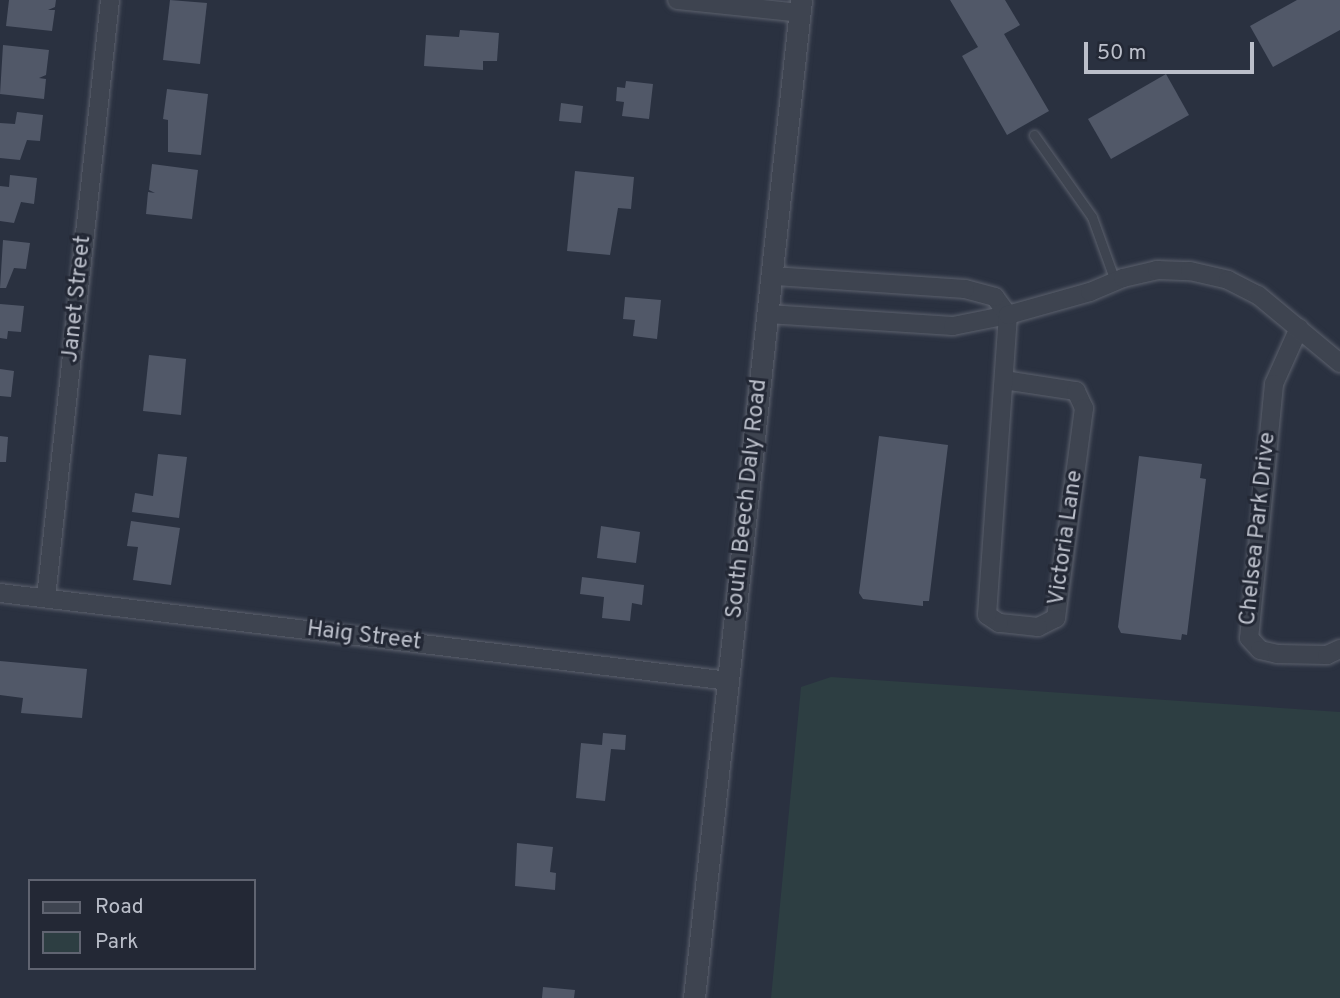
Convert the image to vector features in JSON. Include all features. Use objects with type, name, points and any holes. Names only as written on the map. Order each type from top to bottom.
[{"type":"street","name":"Janet Street","points":[[46,598],[110,0]]},
{"type":"street","points":[[677,0],[801,7]]},
{"type":"street","name":"South Beech Daly Road","points":[[694,998],[801,7]]},
{"type":"street","points":[[768,314],[953,326],[1008,314],[1157,270],[1209,274],[1258,295],[1340,363]]},
{"type":"street","points":[[772,276],[965,289],[995,297],[1008,314]]},
{"type":"street","name":"Victoria Lane","points":[[1004,380],[1076,391],[1084,408],[1056,618],[1046,626],[999,623],[987,615],[1008,314]]},
{"type":"street","name":"Chelsea Park Drive","points":[[1299,328],[1274,384],[1249,638],[1260,650],[1277,654],[1327,655],[1340,649]]},
{"type":"street","name":"Haig Street","points":[[0,593],[729,681]]},
{"type":"lane","points":[[1034,135],[1093,217],[1115,281]]},
{"type":"green space","points":[[831,677],[1340,712],[1340,998],[771,998],[801,687]]},
{"type":"building","points":[[9,0],[56,0],[55,7],[48,10],[55,10],[52,31],[6,26]]},
{"type":"building","points":[[170,0],[207,3],[200,64],[163,60]]},
{"type":"building","points":[[950,0],[1005,0],[1020,25],[1004,34],[1049,111],[1007,135],[962,56],[978,47]]},
{"type":"building","points":[[1297,0],[1340,0],[1340,30],[1273,67],[1250,26]]},
{"type":"building","points":[[460,30],[499,33],[497,61],[483,61],[483,70],[424,66],[426,35],[459,37]]},
{"type":"building","points":[[3,45],[49,50],[46,75],[39,78],[46,79],[44,99],[0,94]]},
{"type":"building","points":[[1166,74],[1189,115],[1111,159],[1088,119]]},
{"type":"building","points":[[626,81],[653,84],[649,119],[622,116],[624,102],[616,101],[617,87],[625,88]]},
{"type":"building","points":[[167,89],[208,94],[201,155],[168,152],[168,120],[163,119]]},
{"type":"building","points":[[561,103],[583,106],[581,123],[559,121]]},
{"type":"building","points":[[17,112],[43,115],[40,141],[27,140],[20,160],[0,158],[0,123],[15,124]]},
{"type":"building","points":[[152,164],[198,170],[192,219],[146,214],[148,192],[155,193],[149,190]]},
{"type":"building","points":[[575,171],[634,177],[631,209],[618,208],[610,255],[567,251]]},
{"type":"building","points":[[10,175],[37,178],[34,204],[21,202],[14,223],[0,221],[0,186],[9,187]]},
{"type":"building","points":[[3,240],[30,243],[26,269],[14,268],[6,288],[0,288]]},
{"type":"building","points":[[625,297],[661,300],[657,339],[633,336],[635,320],[623,319]]},
{"type":"building","points":[[0,304],[24,306],[21,332],[8,331],[7,339],[0,338]]},
{"type":"building","points":[[149,355],[186,359],[181,415],[143,411]]},
{"type":"building","points":[[0,369],[14,371],[11,397],[0,396]]},
{"type":"building","points":[[0,436],[8,437],[6,462],[0,462]]},
{"type":"building","points":[[879,436],[948,445],[929,601],[923,601],[923,606],[863,599],[859,593]]},
{"type":"building","points":[[158,454],[187,457],[179,518],[132,512],[135,493],[153,496]]},
{"type":"building","points":[[1139,456],[1202,464],[1200,478],[1206,479],[1187,635],[1182,634],[1181,640],[1121,633],[1118,627]]},
{"type":"building","points":[[131,521],[180,528],[171,585],[133,580],[138,547],[127,546]]},
{"type":"building","points":[[601,526],[640,532],[636,563],[597,558]]},
{"type":"building","points":[[582,577],[644,585],[642,605],[632,603],[630,621],[602,618],[604,597],[580,594]]},
{"type":"building","points":[[0,661],[87,669],[82,718],[21,713],[23,698],[0,695]]},
{"type":"building","points":[[603,733],[626,735],[625,750],[611,749],[605,801],[576,798],[581,743],[602,745]]},
{"type":"building","points":[[517,843],[553,847],[550,872],[556,873],[555,890],[515,886]]},
{"type":"building","points":[[543,987],[575,990],[574,998],[542,998]]}]
